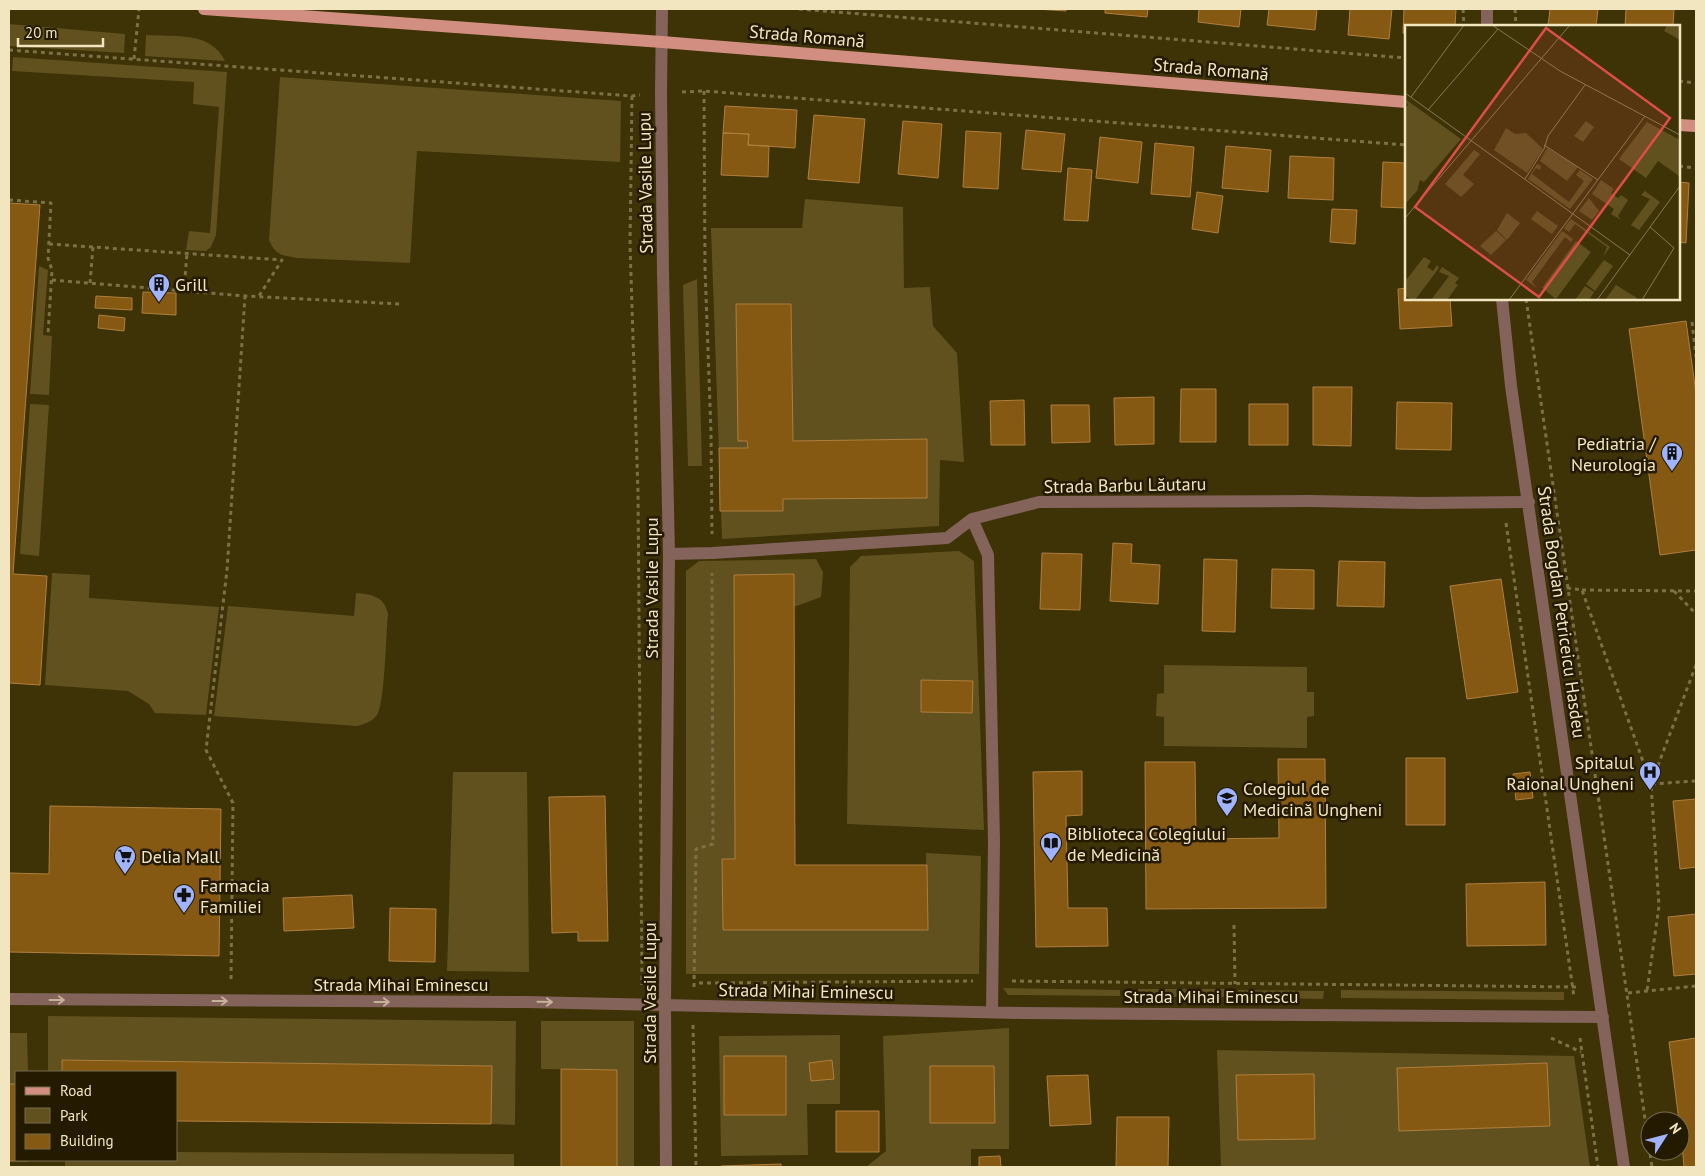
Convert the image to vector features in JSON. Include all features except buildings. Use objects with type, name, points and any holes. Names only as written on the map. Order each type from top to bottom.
[{"type":"main road","name":"Strada Romană","points":[[204,9],[662,42],[1405,102]]},
{"type":"main road","points":[[1680,125],[1696,126]]},
{"type":"street","name":"Strada Vasile Lupu","points":[[662,9],[663,273],[669,554],[665,1005],[666,1167]]},
{"type":"street","points":[[1486,9],[1487,25]]},
{"type":"street","name":"Strada Bogdan Petriceicu Hasdeu","points":[[1502,300],[1512,386],[1624,1167]]},
{"type":"street","name":"Strada Barbu Lăutaru","points":[[669,554],[947,538],[972,519],[1039,502],[1529,502]]},
{"type":"street","points":[[972,519],[988,555],[994,841],[992,1012]]},
{"type":"street","name":"Strada Mihai Eminescu","points":[[9,999],[526,1002],[992,1012],[1603,1016]]},
{"type":"path","points":[[134,59],[139,9]]},
{"type":"path","points":[[800,9],[1405,58]]},
{"type":"path","points":[[1463,9],[1464,25]]},
{"type":"path","points":[[1515,9],[1516,25]]},
{"type":"path","points":[[9,50],[632,96],[704,91],[1405,145]]},
{"type":"path","points":[[1680,81],[1696,82]]},
{"type":"path","points":[[696,1167],[694,983],[696,848],[713,844],[711,432],[705,268],[704,91]]},
{"type":"path","points":[[632,96],[630,244],[638,492],[642,1004]]},
{"type":"path","points":[[1680,166],[1696,168]]},
{"type":"path","points":[[9,200],[51,203],[48,258],[52,270],[52,280],[48,334]]},
{"type":"path","points":[[49,244],[282,260],[258,296]]},
{"type":"path","points":[[90,283],[93,247]]},
{"type":"path","points":[[184,290],[187,253]]},
{"type":"path","points":[[52,280],[246,296],[400,304]]},
{"type":"path","points":[[231,978],[233,804],[206,750],[227,570],[246,296]]},
{"type":"path","points":[[1526,300],[1652,1167]]},
{"type":"path","points":[[1692,322],[1696,357]]},
{"type":"path","points":[[1503,502],[1598,1167]]},
{"type":"path","points":[[1567,588],[1582,590],[1696,591]]},
{"type":"path","points":[[1582,590],[1651,784],[1659,906],[1647,991]]},
{"type":"path","points":[[1674,591],[1696,614]]},
{"type":"path","points":[[1651,784],[1696,666]]},
{"type":"path","points":[[1651,784],[1696,782]]},
{"type":"path","points":[[1234,926],[1235,984]]},
{"type":"path","points":[[694,983],[992,981],[1572,988],[1626,986]]},
{"type":"path","points":[[1628,993],[1696,986]]},
{"type":"green space","points":[[9,24],[125,34],[124,53],[9,46]]},
{"type":"green space","points":[[146,35],[180,36],[201,40],[219,51],[225,61],[145,56]]},
{"type":"green space","points":[[13,57],[227,72],[216,235],[211,247],[206,251],[186,250],[189,231],[210,233],[219,107],[193,104],[194,82],[12,71]]},
{"type":"green space","points":[[280,77],[621,101],[620,162],[417,151],[410,263],[297,258],[283,255],[274,249],[269,240]]},
{"type":"green space","points":[[805,199],[903,207],[904,288],[930,287],[933,326],[957,353],[964,462],[940,460],[939,526],[722,539],[711,228],[802,228]]},
{"type":"green space","points":[[39,266],[48,270],[43,335],[52,336],[49,395],[30,394]]},
{"type":"green space","points":[[697,279],[702,466],[688,466],[683,285]]},
{"type":"green space","points":[[30,404],[49,405],[39,556],[20,554]]},
{"type":"green space","points":[[959,551],[974,561],[984,830],[847,824],[850,567],[861,556]]},
{"type":"green space","points":[[816,559],[823,572],[821,597],[794,607],[794,574],[734,575],[735,859],[722,860],[723,930],[927,930],[926,853],[981,856],[979,974],[686,974],[686,571],[699,561]]},
{"type":"green space","points":[[52,573],[90,575],[89,598],[219,607],[206,715],[155,713],[149,704],[128,691],[45,685]]},
{"type":"green space","points":[[356,593],[376,597],[384,603],[388,614],[382,697],[380,708],[373,719],[357,726],[214,716],[228,606],[354,616]]},
{"type":"green space","points":[[1164,665],[1307,667],[1307,692],[1314,692],[1314,716],[1307,717],[1307,748],[1164,746],[1164,717],[1156,716],[1157,694],[1164,693]]},
{"type":"green space","points":[[453,772],[527,772],[529,972],[447,971]]},
{"type":"green space","points":[[1003,988],[1120,990],[1120,996],[1008,995]]},
{"type":"green space","points":[[1138,989],[1228,989],[1228,997],[1138,997]]},
{"type":"green space","points":[[1238,990],[1324,991],[1323,999],[1238,997]]},
{"type":"green space","points":[[1341,990],[1564,992],[1564,1000],[1341,998]]},
{"type":"green space","points":[[48,1016],[516,1021],[515,1125],[491,1124],[492,1066],[62,1060],[62,1071],[48,1071]]},
{"type":"green space","points":[[541,1021],[634,1021],[634,1167],[617,1167],[617,1070],[541,1069]]},
{"type":"green space","points":[[1009,1028],[1009,1149],[971,1149],[971,1167],[866,1167],[886,1151],[883,1036]]},
{"type":"green space","points":[[9,1033],[27,1033],[28,1071],[15,1071],[15,1084],[9,1084]]},
{"type":"green space","points":[[840,1035],[840,1104],[807,1104],[808,1155],[721,1156],[719,1036]]},
{"type":"green space","points":[[1217,1050],[1574,1056],[1590,1167],[1221,1167]]},
{"type":"green space","points":[[178,1152],[514,1154],[514,1167],[65,1167],[65,1161],[178,1161]]},
{"type":"place","name":"Grill","points":[[159,303]]},
{"type":"place","name":"Pediatria / Neurologia","points":[[1672,472]]},
{"type":"place","name":"Spitalul Raional Ungheni","points":[[1650,791]]},
{"type":"place","name":"Colegiul de Medicină Ungheni","points":[[1227,817]]},
{"type":"place","name":"Biblioteca Colegiului de Medicină","points":[[1051,862]]},
{"type":"place","name":"Delia Mall","points":[[125,875]]},
{"type":"place","name":"Farmacia Familiei","points":[[184,914]]}]
